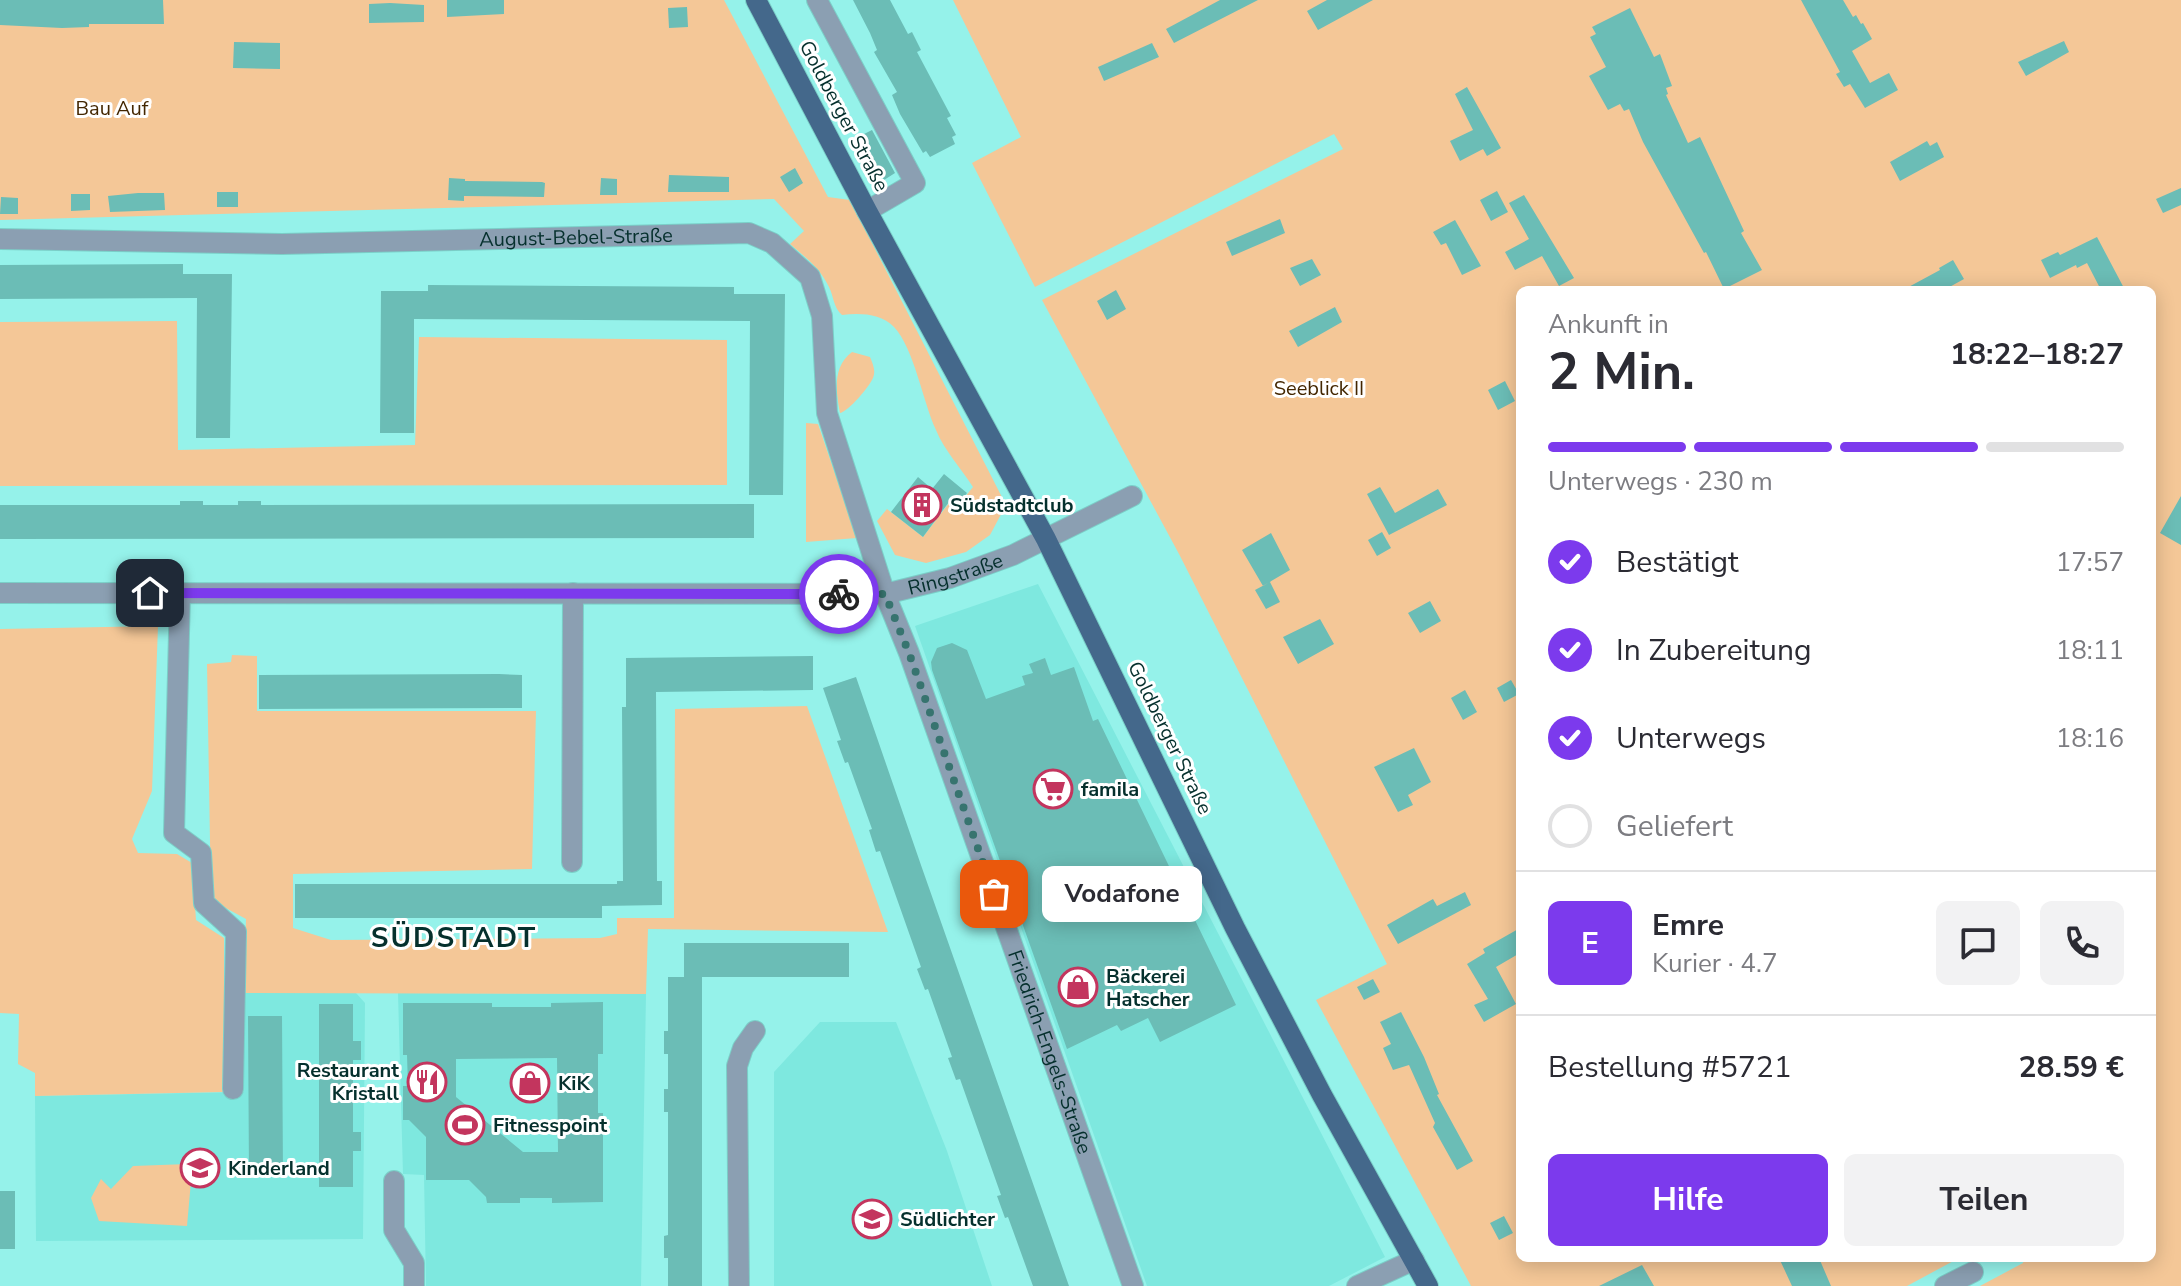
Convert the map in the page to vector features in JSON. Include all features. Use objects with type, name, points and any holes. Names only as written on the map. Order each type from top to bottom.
[{"type":"main road","name":"Goldberger Straße","points":[[756,0],[1046,539],[1235,928],[1322,1095],[1428,1286]]},
{"type":"street","name":"Goldberger Straße","points":[[817,0],[915,183],[867,211]]},
{"type":"street","name":"August-Bebel-Straße","points":[[0,239],[282,244],[749,233],[772,243],[810,277],[822,316],[827,413],[885,594]]},
{"type":"street","name":"Ringstraße","points":[[0,593],[885,594],[950,578],[1013,555],[1132,496]]},
{"type":"street","points":[[180,593],[174,833],[201,853],[204,903],[236,932],[233,1089]]},
{"type":"street","points":[[572,862],[573,593]]},
{"type":"street","name":"Friedrich-Engels-Straße","points":[[885,594],[909,653],[1133,1286]]},
{"type":"street","points":[[739,1286],[737,1066],[743,1048],[755,1031]]},
{"type":"street","points":[[394,1181],[394,1230],[414,1263],[414,1286]]},
{"type":"street","points":[[1363,1285],[1414,1260]]},
{"type":"street","points":[[1945,1286],[1973,1272]]},
{"type":"shaded area","points":[[1038,584],[1385,1257],[1329,1286],[1147,1286],[915,626]]},
{"type":"shaded area","name":"Kinderland","points":[[244,993],[356,993],[365,1003],[363,1239],[36,1241],[35,1096],[244,1092]]},
{"type":"shaded area","points":[[398,993],[646,994],[641,1286],[426,1286],[424,1175],[403,1174]]},
{"type":"shaded area","name":"Südlichter","points":[[820,1022],[896,1022],[947,1151],[992,1286],[774,1286],[774,1072]]},
{"type":"green space","name":"Bau Auf","points":[[0,0],[724,0],[828,197],[850,200],[1006,505],[990,535],[966,552],[926,563],[895,555],[877,521],[887,509],[923,537],[949,503],[956,508],[973,487],[939,437],[913,361],[901,336],[883,319],[862,314],[842,315],[839,312],[821,274],[790,244],[804,231],[774,199],[0,220]]},
{"type":"green space","name":"Seeblick II","points":[[953,0],[2181,0],[2181,1286],[1980,1286],[2023,1262],[2156,1262],[2156,286],[1516,286],[1516,1262],[1952,1262],[1907,1286],[1471,1286],[1316,1000],[1387,964],[1179,554],[1042,300],[1343,149],[1334,134],[1035,287],[972,163],[1021,137]]},
{"type":"green space","points":[[177,321],[178,450],[415,445],[419,337],[727,340],[727,485],[0,486],[0,322]]},
{"type":"green space","points":[[852,352],[870,357],[874,375],[858,398],[840,413],[838,372]]},
{"type":"green space","points":[[806,423],[818,424],[857,538],[806,542]]},
{"type":"green space","points":[[158,626],[152,791],[132,839],[138,853],[177,854],[192,863],[196,920],[224,938],[224,1092],[35,1096],[35,1073],[18,1064],[19,1014],[0,1013],[0,629]]},
{"type":"green space","points":[[232,655],[257,656],[257,711],[536,711],[532,869],[293,874],[293,928],[331,940],[600,938],[617,934],[617,918],[674,918],[675,709],[807,706],[888,932],[648,929],[646,994],[244,993],[246,919],[211,900],[207,664],[231,662]]},
{"type":"green space","points":[[188,1164],[192,1170],[187,1226],[99,1221],[91,1198],[101,1179],[111,1189],[133,1166]]},
{"type":"building","points":[[0,0],[163,0],[164,24],[89,24],[89,27],[62,28],[0,25]]},
{"type":"building","points":[[447,0],[504,0],[504,14],[447,17]]},
{"type":"building","points":[[853,0],[890,0],[908,34],[912,32],[921,50],[917,52],[951,116],[947,118],[956,135],[952,137],[955,144],[930,157],[926,151],[923,153],[900,114],[892,95],[897,92],[874,52],[877,50]]},
{"type":"building","points":[[1220,0],[1258,0],[1174,43],[1166,29]]},
{"type":"building","points":[[1327,0],[1373,0],[1318,30],[1307,11]]},
{"type":"building","points":[[1801,0],[1843,0],[1872,39],[1852,51],[1870,83],[1889,73],[1898,90],[1865,108],[1850,84],[1844,87],[1836,74],[1840,72]]},
{"type":"building","points":[[369,4],[424,5],[424,22],[369,23]]},
{"type":"building","points":[[687,7],[688,27],[669,28],[668,8]]},
{"type":"building","points":[[1630,8],[1654,57],[1660,54],[1672,86],[1666,88],[1666,95],[1688,143],[1700,137],[1744,231],[1741,233],[1762,270],[1730,286],[1723,286],[1643,142],[1629,109],[1624,111],[1620,104],[1608,110],[1589,76],[1606,67],[1590,37],[1596,34],[1592,27]]},
{"type":"building","points":[[2064,41],[2069,52],[2026,76],[2018,62]]},
{"type":"building","points":[[234,42],[280,43],[280,69],[233,68]]},
{"type":"building","points":[[1152,43],[1159,57],[1104,81],[1098,67]]},
{"type":"building","points":[[1467,87],[1501,148],[1487,156],[1483,149],[1460,161],[1450,141],[1473,130],[1455,94]]},
{"type":"building","points":[[872,130],[895,173],[884,180],[860,136]]},
{"type":"building","points":[[1927,141],[1930,146],[1937,142],[1944,157],[1900,181],[1890,162]]},
{"type":"building","points":[[795,168],[803,183],[789,192],[780,177]]},
{"type":"building","points":[[669,175],[729,177],[729,192],[668,192]]},
{"type":"building","points":[[449,178],[542,182],[545,183],[544,197],[464,196],[464,201],[448,200]]},
{"type":"building","points":[[601,178],[617,179],[617,195],[600,195]]},
{"type":"building","points":[[2181,188],[2181,205],[2163,213],[2156,199]]},
{"type":"building","points":[[1497,191],[1508,212],[1491,221],[1480,200]]},
{"type":"building","points":[[217,192],[238,192],[238,207],[217,207]]},
{"type":"building","points":[[164,193],[165,210],[110,212],[108,196]]},
{"type":"building","points":[[71,194],[90,194],[90,210],[71,211]]},
{"type":"building","points":[[1524,195],[1574,278],[1559,286],[1542,256],[1515,270],[1505,252],[1529,239],[1509,203]]},
{"type":"building","points":[[1,197],[18,198],[18,214],[0,214]]},
{"type":"building","points":[[1280,219],[1285,233],[1232,256],[1226,242]]},
{"type":"building","points":[[1455,220],[1481,266],[1462,275],[1446,243],[1441,245],[1433,232]]},
{"type":"building","points":[[2097,237],[2123,286],[2099,286],[2087,263],[2050,278],[2041,260],[2058,252],[2060,255]]},
{"type":"building","points":[[1312,259],[1321,275],[1300,286],[1290,268]]},
{"type":"building","points":[[1953,260],[1964,279],[1951,286],[1910,286],[1940,270]]},
{"type":"building","points":[[183,264],[183,274],[232,274],[230,438],[196,438],[197,298],[0,299],[0,265]]},
{"type":"building","points":[[428,285],[734,287],[734,294],[785,294],[783,495],[749,495],[750,321],[414,319],[414,433],[380,433],[381,291],[428,291]]},
{"type":"building","points":[[1116,290],[1126,309],[1107,320],[1097,301]]},
{"type":"building","points":[[1335,307],[1342,322],[1298,347],[1289,331]]},
{"type":"building","points":[[1505,381],[1515,401],[1498,410],[1488,390]]},
{"type":"building","name":"Südstadtclub","points":[[944,474],[967,493],[956,507],[949,502],[923,537],[891,512],[918,477],[932,489]]},
{"type":"building","points":[[1380,487],[1395,513],[1438,489],[1447,505],[1389,535],[1367,494]]},
{"type":"building","points":[[2181,496],[2181,545],[2160,533]]},
{"type":"building","points":[[180,501],[203,501],[203,505],[238,505],[238,501],[261,501],[261,505],[754,504],[754,538],[0,539],[0,505],[180,505]]},
{"type":"building","points":[[1382,532],[1391,548],[1377,556],[1368,540]]},
{"type":"building","points":[[1271,533],[1290,570],[1263,586],[1242,550]]},
{"type":"building","points":[[1270,582],[1280,602],[1266,609],[1255,590]]},
{"type":"building","points":[[1430,601],[1441,621],[1420,633],[1408,613]]},
{"type":"building","points":[[1320,619],[1334,644],[1298,664],[1283,637]]},
{"type":"building","name":"famila","points":[[952,643],[967,650],[986,699],[1025,685],[1022,676],[1033,673],[1029,664],[1045,658],[1051,675],[1074,667],[1093,721],[1098,719],[1236,1005],[1160,1042],[1148,1018],[1121,1031],[1117,1025],[1067,1049],[932,670],[931,662],[937,648]]},
{"type":"building","points":[[813,656],[813,690],[656,692],[657,881],[662,881],[662,905],[602,906],[602,918],[295,918],[295,884],[617,884],[617,881],[623,881],[622,707],[626,707],[626,658]]},
{"type":"building","points":[[259,675],[522,675],[522,708],[259,709]]},
{"type":"building","points":[[856,677],[1069,1286],[1033,1286],[1008,1217],[1005,1218],[997,1196],[1001,1195],[960,1079],[956,1080],[948,1058],[952,1057],[928,989],[925,990],[917,969],[921,967],[880,851],[876,852],[869,830],[872,829],[848,762],[845,763],[837,741],[841,740],[823,688]]},
{"type":"building","points":[[1511,680],[1516,696],[1504,702],[1497,688]]},
{"type":"building","points":[[1465,690],[1477,712],[1463,720],[1451,698]]},
{"type":"building","points":[[1414,748],[1431,782],[1408,795],[1413,805],[1398,812],[1374,767]]},
{"type":"building","points":[[1465,892],[1471,905],[1398,944],[1387,925],[1433,899],[1437,906]]},
{"type":"building","points":[[1516,930],[1516,955],[1496,967],[1516,1004],[1484,1022],[1474,1005],[1488,999],[1467,964],[1485,953],[1483,949]]},
{"type":"building","points":[[684,943],[849,943],[849,977],[702,977],[702,1286],[668,1286],[668,1258],[664,1258],[664,1236],[668,1235],[668,1112],[664,1112],[664,1089],[668,1089],[668,1054],[664,1054],[664,1031],[668,1031],[668,977],[684,977]]},
{"type":"building","points":[[1373,979],[1380,992],[1364,1000],[1357,987]]},
{"type":"building","points":[[603,1002],[603,1054],[598,1054],[598,1113],[603,1113],[603,1202],[552,1203],[552,1198],[520,1198],[520,1203],[487,1203],[486,1197],[469,1180],[426,1180],[426,1137],[409,1120],[403,1120],[403,1086],[408,1086],[407,1055],[403,1055],[403,1003],[492,1003],[492,1007],[551,1007],[551,1003]],"holes":[[[557,1058],[558,1152],[523,1152],[456,1097],[456,1059]]]},
{"type":"building","points":[[319,1004],[353,1004],[353,1041],[361,1041],[361,1060],[353,1060],[353,1132],[361,1132],[361,1151],[353,1151],[353,1187],[319,1187]]},
{"type":"building","points":[[1401,1012],[1424,1057],[1437,1095],[1473,1161],[1457,1170],[1433,1127],[1435,1123],[1409,1065],[1393,1070],[1383,1048],[1391,1044],[1380,1022]]},
{"type":"building","points":[[248,1016],[282,1016],[283,1177],[249,1177]]},
{"type":"building","points":[[0,1191],[15,1191],[15,1249],[0,1249]]},
{"type":"building","points":[[1504,1216],[1513,1233],[1499,1240],[1490,1223]]},
{"type":"building","points":[[1781,1262],[1821,1262],[1831,1286],[1792,1286]]},
{"type":"building","points":[[1642,1265],[1654,1286],[1599,1286]]},
{"type":"way so far","points":[[839,594],[885,594],[909,653],[994,894]]},
{"type":"place","name":"Südstadtclub","points":[[922,505]]},
{"type":"place","name":"famila","points":[[1053,789]]},
{"type":"place","name":"Vodafone","points":[[994,894]]},
{"type":"place","name":"Bäckerei Hatscher","points":[[1078,987]]},
{"type":"place","name":"Restaurant Kristall","points":[[427,1082]]},
{"type":"place","name":"KiK","points":[[530,1083]]},
{"type":"place","name":"Fitnesspoint","points":[[465,1125]]},
{"type":"place","name":"Kinderland","points":[[200,1168]]},
{"type":"place","name":"Südlichter","points":[[872,1219]]},
{"type":"district","name":"SÜDSTADT","points":[[454,938]]},
{"type":"route","points":[[150,593],[839,594]]}]
